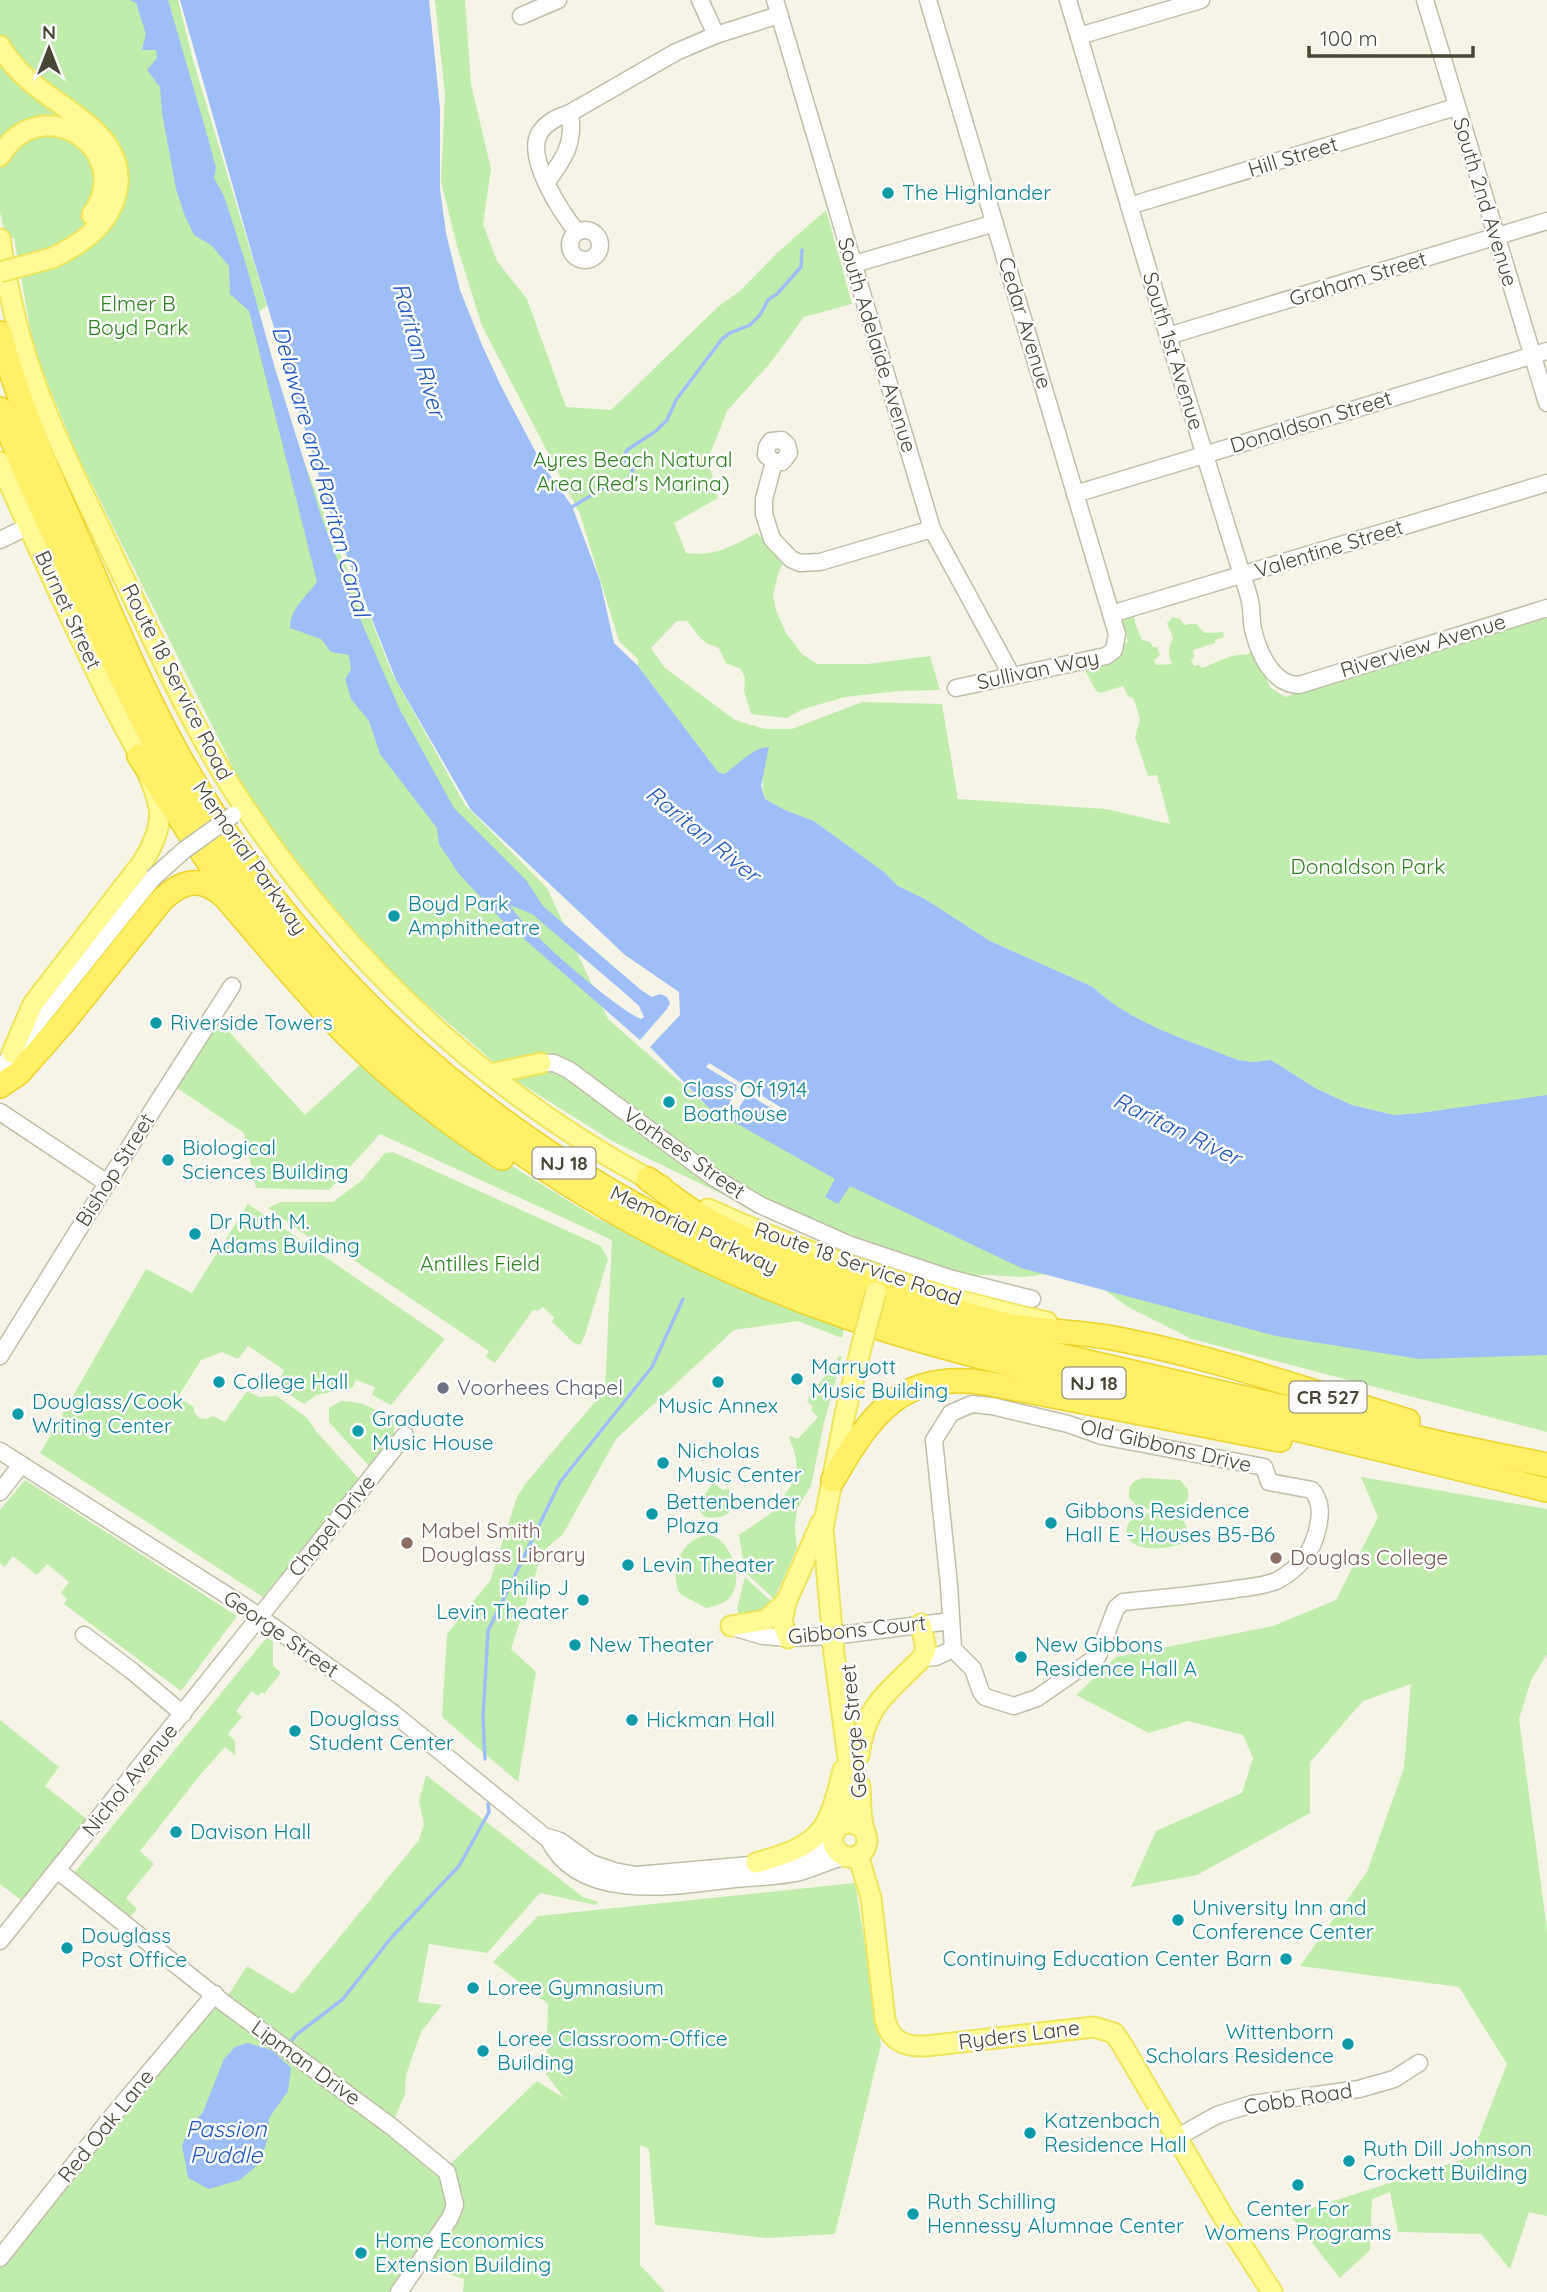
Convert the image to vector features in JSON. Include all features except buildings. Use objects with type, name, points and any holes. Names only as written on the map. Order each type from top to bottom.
[{"type":"highway","name":"Memorial Parkway","points":[[0,333],[35,438],[119,633],[157,714],[211,808],[264,886],[332,968],[404,1040],[486,1108],[571,1168],[628,1201],[743,1256],[856,1300],[1010,1344],[1228,1392],[1444,1444],[1543,1464]]},
{"type":"highway","name":"Memorial Parkway","points":[[0,409],[39,502],[155,744],[215,845],[284,937],[365,1024],[432,1086],[472,1118],[597,1202],[736,1274],[855,1320],[949,1349],[1460,1469]]},
{"type":"highway","points":[[139,757],[248,924]]},
{"type":"highway","points":[[0,1086],[19,1073],[77,1006],[154,908],[173,889],[193,883],[212,887],[225,897],[290,975],[346,1034],[447,1121],[514,1166],[603,1216],[675,1253],[736,1274]]},
{"type":"highway","points":[[648,1179],[701,1217],[781,1253],[877,1290]]},
{"type":"highway","name":"CR 527","points":[[877,1290],[1005,1324],[1058,1333],[1116,1338],[1301,1388],[1543,1464]]},
{"type":"highway","name":"CR 527","points":[[833,1480],[863,1430],[890,1403],[919,1387],[959,1381],[1010,1388],[1381,1462],[1460,1469]]},
{"type":"highway","name":"NJ 18","points":[[1460,1469],[1547,1490]]},
{"type":"main road","points":[[0,46],[32,82],[100,135],[116,163],[117,187],[105,219],[89,236],[0,272]]},
{"type":"main road","points":[[0,156],[12,140],[23,132],[50,125],[64,128],[78,133],[89,142],[100,158],[104,181],[97,208],[51,252],[0,259]]},
{"type":"main road","name":"Route 18 Service Road","points":[[0,239],[26,356],[55,432],[178,692],[238,811],[354,949],[420,1016],[489,1074],[575,1135],[648,1179],[732,1220],[846,1264],[950,1297],[1116,1338]]},
{"type":"main road","name":"Burnet Street","points":[[0,462],[139,757],[159,807],[159,823],[153,842],[138,871],[33,1004],[6,1061]]},
{"type":"main road","points":[[489,1074],[541,1063]]},
{"type":"main road","points":[[531,1106],[527,1079],[541,1063]]},
{"type":"main road","points":[[788,1638],[782,1622],[786,1602],[827,1513],[845,1414],[877,1290]]},
{"type":"main road","name":"George Street","points":[[827,1513],[823,1528],[863,1828]]},
{"type":"main road","points":[[727,1625],[766,1620],[786,1602]]},
{"type":"main road","points":[[756,1863],[794,1851],[820,1833],[834,1810],[866,1723],[876,1704],[922,1658],[926,1650],[921,1624]]},
{"type":"main road","name":"George Street","points":[[835,1832],[847,1811],[851,1797],[853,1757]]},
{"type":"main road","points":[[851,1822],[863,1828],[867,1842],[851,1856],[834,1848],[835,1832],[851,1822]]},
{"type":"main road","name":"Ryders Lane","points":[[851,1856],[872,1898],[885,2019],[895,2040],[915,2047],[1081,2027],[1104,2028],[1114,2033],[1223,2216],[1272,2292]]},
{"type":"street","points":[[521,16],[558,0]]},
{"type":"street","points":[[701,0],[716,35]]},
{"type":"street","name":"Cedar Avenue","points":[[928,0],[1117,634],[1115,646]]},
{"type":"street","name":"South 1st Avenue","points":[[1068,0],[1251,604],[1252,626],[1262,656],[1275,674],[1292,685],[1298,685]]},
{"type":"street","points":[[1079,36],[1201,0]]},
{"type":"street","name":"South 2nd Avenue","points":[[1425,0],[1496,237],[1540,353],[1547,403]]},
{"type":"street","points":[[577,232],[563,214],[536,157],[538,135],[553,118],[570,113],[676,52],[777,8]]},
{"type":"street","name":"South Adelaide Avenue","points":[[777,8],[932,529],[1012,676]]},
{"type":"street","name":"Hill Street","points":[[1129,206],[1456,107]]},
{"type":"street","points":[[547,182],[567,153],[573,129],[570,113]]},
{"type":"street","points":[[537,152],[562,159]]},
{"type":"street","name":"Graham Street","points":[[1168,335],[1547,221]]},
{"type":"street","points":[[854,264],[995,223]]},
{"type":"street","name":"Donaldson Street","points":[[1075,494],[1540,353]]},
{"type":"street","points":[[774,462],[764,499],[764,514],[772,539],[791,559],[810,564],[820,562],[932,529]]},
{"type":"street","name":"Valentine Street","points":[[1111,614],[1547,483]]},
{"type":"street","points":[[0,540],[29,526]]},
{"type":"street","name":"Riverview Avenue","points":[[1298,685],[1547,608]]},
{"type":"street","name":"Sullivan Way","points":[[956,688],[1105,656],[1115,646]]},
{"type":"street","points":[[6,1061],[153,878],[183,851],[238,811]]},
{"type":"street","name":"Bishop Street","points":[[0,1356],[232,986]]},
{"type":"street","name":"Vorhees Street","points":[[541,1063],[554,1063],[569,1070],[713,1177],[760,1205],[848,1244],[949,1278],[1032,1298]]},
{"type":"street","points":[[0,1112],[107,1182]]},
{"type":"street","name":"Old Gibbons Drive","points":[[972,1404],[992,1406],[1068,1424],[1102,1436],[1264,1467],[1269,1482],[1312,1490],[1319,1499],[1320,1518],[1315,1541],[1302,1562],[1277,1581],[1185,1597],[1123,1602],[1116,1608],[1098,1656],[1037,1698],[1014,1706],[985,1697],[978,1687],[973,1669],[953,1649],[951,1621],[934,1440],[951,1413],[972,1404]]},
{"type":"street","name":"Chapel Drive","points":[[260,1618],[405,1435]]},
{"type":"street","name":"George Street","points":[[0,1451],[260,1618],[393,1713],[548,1838],[560,1841],[591,1863],[636,1875],[804,1859],[820,1851],[835,1832]]},
{"type":"street","points":[[0,1492],[21,1465]]},
{"type":"street","name":"Nichol Avenue","points":[[0,1941],[260,1618]]},
{"type":"street","name":"Gibbons Court","points":[[727,1625],[763,1636],[788,1638],[838,1635],[951,1621]]},
{"type":"street","points":[[84,1635],[183,1714]]},
{"type":"street","name":"Gibbons Court","points":[[922,1658],[936,1657],[953,1649]]},
{"type":"street","name":"George Street","points":[[548,1838],[553,1849],[586,1875],[640,1888],[803,1871],[851,1856]]},
{"type":"street","name":"Lipman Drive","points":[[57,1870],[447,2172],[455,2205],[450,2218],[399,2292]]},
{"type":"street","points":[[0,1914],[13,1924]]},
{"type":"street","name":"Red Oak Lane","points":[[0,2258],[109,2120],[215,1994]]},
{"type":"street","name":"Cobb Road","points":[[1178,2137],[1217,2115],[1252,2104],[1359,2090],[1394,2079],[1419,2063]]},
{"type":"green space","name":"Elmer B Boyd Park","points":[[0,0],[178,0],[193,60],[267,306],[250,318],[335,543],[367,609],[391,671],[465,805],[547,888],[608,1019],[711,1109],[1046,1274],[1024,1277],[927,1276],[807,1235],[612,1141],[515,1080],[360,947],[253,808],[76,452],[34,350],[14,238],[6,239],[0,212]]},
{"type":"green space","points":[[435,0],[465,0],[471,84],[491,169],[483,224],[497,261],[527,299],[566,407],[611,410],[719,306],[740,291],[777,253],[826,210],[852,304],[804,317],[771,362],[727,411],[708,459],[718,498],[674,523],[686,553],[715,552],[757,533],[783,563],[773,595],[786,633],[802,654],[817,664],[867,664],[930,656],[940,690],[845,697],[803,709],[787,718],[751,714],[741,669],[726,663],[718,647],[703,641],[687,621],[677,621],[651,648],[664,667],[735,720],[765,729],[792,729],[862,702],[942,704],[958,799],[1106,809],[1170,824],[1157,775],[1148,776],[1135,737],[1140,719],[1134,699],[1128,696],[1123,686],[1101,693],[1096,691],[1086,672],[1088,662],[1113,655],[1128,641],[1121,619],[1134,616],[1142,640],[1157,647],[1160,655],[1154,660],[1156,665],[1172,664],[1169,650],[1173,638],[1167,623],[1173,617],[1180,619],[1184,625],[1196,624],[1206,633],[1223,632],[1224,637],[1215,640],[1215,643],[1193,650],[1194,657],[1191,660],[1194,666],[1199,665],[1202,668],[1229,657],[1246,655],[1254,650],[1270,687],[1285,697],[1547,616],[1547,1096],[1394,1115],[1352,1105],[1317,1089],[1271,1060],[1238,1060],[1180,1038],[1125,1011],[1093,987],[990,941],[925,899],[898,886],[884,872],[814,821],[765,799],[762,780],[764,747],[724,774],[718,772],[638,666],[638,659],[619,641],[580,514],[482,326],[457,246],[441,182],[445,95]]},
{"type":"green space","points":[[214,1015],[305,1115],[364,1061],[423,1111],[596,1218],[844,1328],[842,1338],[798,1321],[734,1330],[616,1439],[563,1534],[543,1551],[511,1649],[536,1672],[518,1782],[442,1717],[447,1634],[490,1581],[517,1497],[526,1483],[605,1390],[612,1240],[380,1134],[329,1190],[256,1188],[244,1133],[171,1084]]},
{"type":"green space","name":"Antilles Field","points":[[393,1152],[601,1246],[608,1259],[580,1345],[574,1343],[552,1322],[554,1317],[543,1307],[538,1311],[533,1310],[495,1363],[486,1357],[489,1351],[318,1236],[314,1241],[268,1208],[281,1202],[333,1202],[361,1181],[385,1153]]},
{"type":"green space","points":[[248,1204],[445,1339],[391,1405],[372,1395],[375,1387],[356,1380],[352,1388],[316,1395],[304,1404],[277,1387],[284,1370],[248,1346],[238,1359],[222,1352],[201,1360],[178,1397],[194,1407],[199,1418],[207,1419],[213,1416],[225,1422],[247,1391],[259,1397],[277,1396],[307,1418],[360,1480],[263,1597],[40,1453],[146,1269],[192,1293]]},
{"type":"green space","points":[[1098,1285],[1547,1328],[1547,1432],[1192,1339],[1128,1307]]},
{"type":"green space","points":[[839,1356],[842,1356],[811,1486],[797,1509],[797,1548],[774,1599],[745,1572],[739,1535],[783,1505],[780,1499],[795,1478],[796,1470],[795,1455],[789,1438],[791,1436],[798,1439],[818,1417],[807,1401]]},
{"type":"green space","points":[[341,1401],[370,1407],[394,1424],[394,1438],[369,1466],[329,1422],[329,1408]]},
{"type":"green space","points":[[1361,1477],[1547,1509],[1547,1654],[1531,1680],[1519,1719],[1547,1930],[1547,2216],[1529,2212],[1510,2269],[1481,2234],[1398,2232],[1390,2192],[1372,2199],[1370,2250],[1340,2278],[1290,2215],[1471,2157],[1507,2064],[1459,1987],[1300,1966],[1367,1872],[1404,1768],[1411,1684],[1363,1701],[1310,1762],[1310,1813],[1197,1875],[1131,1887],[1156,1831],[1242,1793],[1253,1758],[1243,1735],[1188,1721],[1149,1733],[1076,1695],[1116,1657],[1273,1626],[1336,1600],[1378,1517]]},
{"type":"green space","points":[[1143,1478],[1180,1480],[1188,1490],[1188,1499],[1178,1509],[1154,1510],[1138,1507],[1129,1498],[1129,1491],[1133,1482]]},
{"type":"green space","points":[[25,1480],[237,1616],[181,1691],[64,1604],[67,1599],[61,1593],[69,1582],[47,1564],[37,1575],[13,1556],[5,1567],[0,1563],[0,1510]]},
{"type":"green space","points":[[713,1483],[723,1490],[729,1489],[733,1508],[721,1517],[713,1518],[705,1517],[696,1507]]},
{"type":"green space","points":[[1142,1513],[1178,1515],[1187,1528],[1182,1543],[1158,1548],[1133,1543],[1127,1534],[1128,1525]]},
{"type":"green space","points":[[710,1535],[724,1544],[729,1552],[736,1571],[736,1580],[735,1589],[729,1599],[706,1608],[680,1594],[676,1575],[680,1556],[685,1548],[692,1541]]},
{"type":"green space","points":[[745,1577],[775,1605],[767,1612],[739,1616],[737,1609]]},
{"type":"green space","points":[[267,1637],[273,1642],[273,1666],[281,1673],[264,1694],[262,1692],[258,1696],[252,1691],[236,1711],[242,1717],[228,1734],[235,1741],[235,1755],[225,1747],[140,1851],[154,1864],[126,1898],[137,1909],[130,1917],[75,1872]]},
{"type":"green space","points":[[0,1720],[59,1767],[45,1786],[88,1820],[21,1900],[0,1884]]},
{"type":"green space","points":[[426,1775],[583,1897],[598,1902],[596,1905],[540,1893],[487,1953],[429,1944],[418,2002],[442,2005],[421,2032],[406,2075],[405,2094],[393,2122],[444,2170],[537,2081],[564,2098],[546,2074],[548,2004],[493,1962],[538,1916],[855,1883],[881,2045],[835,2234],[767,2238],[655,2225],[649,2149],[640,2145],[640,2265],[665,2292],[463,2292],[464,2279],[422,2266],[403,2292],[0,2292],[0,2260],[218,1995],[229,1994],[247,1966],[293,1994],[419,1840],[424,1824],[419,1801]]},
{"type":"water","points":[[130,0],[168,0],[216,168],[214,178],[224,196],[245,261],[322,519],[357,612],[400,710],[454,808],[526,880],[543,906],[641,990],[652,997],[660,994],[667,997],[670,1003],[667,1009],[640,1040],[513,932],[459,874],[439,844],[437,828],[380,754],[369,721],[351,699],[345,679],[351,670],[349,655],[331,652],[321,639],[290,628],[296,608],[317,582],[249,311],[230,294],[229,266],[211,245],[194,235],[176,189],[160,87],[147,70],[157,58],[156,50],[142,50],[146,34],[136,3]],"holes":[[[510,905],[532,914],[639,1006],[644,1017],[641,1019],[628,1012],[591,984],[550,949]]]},
{"type":"water","points":[[180,0],[429,0],[440,109],[440,189],[446,233],[460,290],[502,388],[542,464],[572,506],[600,581],[614,643],[638,666],[718,772],[724,774],[751,753],[769,747],[761,786],[765,799],[814,821],[884,872],[898,886],[925,899],[990,941],[1093,987],[1125,1011],[1180,1038],[1238,1060],[1271,1060],[1317,1089],[1352,1105],[1394,1115],[1547,1095],[1547,1355],[1419,1359],[1276,1336],[1021,1268],[850,1186],[838,1204],[825,1197],[835,1179],[709,1108],[650,1047],[680,1015],[679,992],[625,955],[471,810],[396,680],[330,513],[254,261]]},
{"type":"water","name":"Passion Puddle","points":[[247,2043],[272,2050],[291,2068],[288,2091],[269,2118],[268,2137],[260,2163],[240,2180],[209,2189],[188,2178],[182,2145],[189,2128],[203,2112],[224,2059],[235,2047]]},
{"type":"pier","points":[[709,1063],[785,1110],[782,1115],[748,1094],[731,1119],[723,1115],[737,1089],[736,1085],[706,1067]]},
{"type":"waterway","points":[[570,508],[609,485],[627,482],[633,471],[622,459],[627,450],[656,431],[667,420],[676,400],[722,339],[750,325],[760,315],[768,300],[777,294],[801,267],[802,250]]},
{"type":"waterway","points":[[485,1759],[483,1718],[488,1631],[560,1482],[652,1367],[683,1299]]},
{"type":"waterway","points":[[290,2043],[296,2035],[343,1999],[391,1938],[459,1866],[489,1812],[488,1804]]},
{"type":"place","name":"The Highlander","points":[[888,193]]},
{"type":"place","name":"Boyd Park Amphitheatre","points":[[394,916]]},
{"type":"place","name":"Riverside Towers","points":[[156,1023]]},
{"type":"place","name":"Class Of 1914 Boathouse","points":[[669,1102]]},
{"type":"place","name":"Biological Sciences Building","points":[[168,1160]]},
{"type":"place","name":"Dr Ruth M. Adams Building","points":[[195,1234]]},
{"type":"place","name":"Marryott Music Building","points":[[797,1379]]},
{"type":"place","name":"College Hall","points":[[219,1382]]},
{"type":"place","name":"Music Annex","points":[[718,1382]]},
{"type":"place","name":"Voorhees Chapel","points":[[443,1388]]},
{"type":"place","name":"Douglass/Cook Writing Center","points":[[18,1414]]},
{"type":"place","name":"Graduate Music House","points":[[358,1431]]},
{"type":"place","name":"Nicholas Music Center","points":[[663,1463]]},
{"type":"place","name":"Bettenbender Plaza","points":[[652,1514]]},
{"type":"place","name":"Gibbons Residence Hall E - Houses B5-B6","points":[[1051,1523]]},
{"type":"place","name":"Mabel Smith Douglass Library","points":[[407,1543]]},
{"type":"place","name":"Douglas College","points":[[1276,1558]]},
{"type":"place","name":"Levin Theater","points":[[628,1565]]},
{"type":"place","name":"Philip J Levin Theater","points":[[583,1600]]},
{"type":"place","name":"New Theater","points":[[575,1645]]},
{"type":"place","name":"New Gibbons Residence Hall A","points":[[1021,1657]]},
{"type":"place","name":"Hickman Hall","points":[[632,1720]]},
{"type":"place","name":"Douglass Student Center","points":[[295,1731]]},
{"type":"place","name":"Davison Hall","points":[[176,1832]]},
{"type":"place","name":"University Inn and Conference Center","points":[[1178,1920]]},
{"type":"place","name":"Douglass Post Office","points":[[67,1948]]},
{"type":"place","name":"Continuing Education Center Barn","points":[[1286,1959]]},
{"type":"place","name":"Loree Gymnasium","points":[[473,1988]]},
{"type":"place","name":"Wittenborn Scholars Residence","points":[[1348,2044]]},
{"type":"place","name":"Loree Classroom-Office Building","points":[[483,2051]]},
{"type":"place","name":"Katzenbach Residence Hall","points":[[1030,2133]]},
{"type":"place","name":"Ruth Dill Johnson Crockett Building","points":[[1349,2161]]},
{"type":"place","name":"Center For Womens Programs","points":[[1298,2185]]},
{"type":"place","name":"Ruth Schilling Hennessy Alumnae Center","points":[[913,2214]]},
{"type":"place","name":"Home Economics Extension Building","points":[[361,2253]]},
{"type":"water label","name":"Raritan River","points":[[419,350]]},
{"type":"water label","name":"Delaware and Raritan Canal","points":[[321,471]]},
{"type":"water label","name":"Raritan River","points":[[703,834]]},
{"type":"water label","name":"Raritan River","points":[[1177,1129]]},
{"type":"park label","name":"Ayres Beach Natural Area (Red's Marina)","points":[[633,472]]},
{"type":"park label","name":"Donaldson Park","points":[[1368,867]]}]
